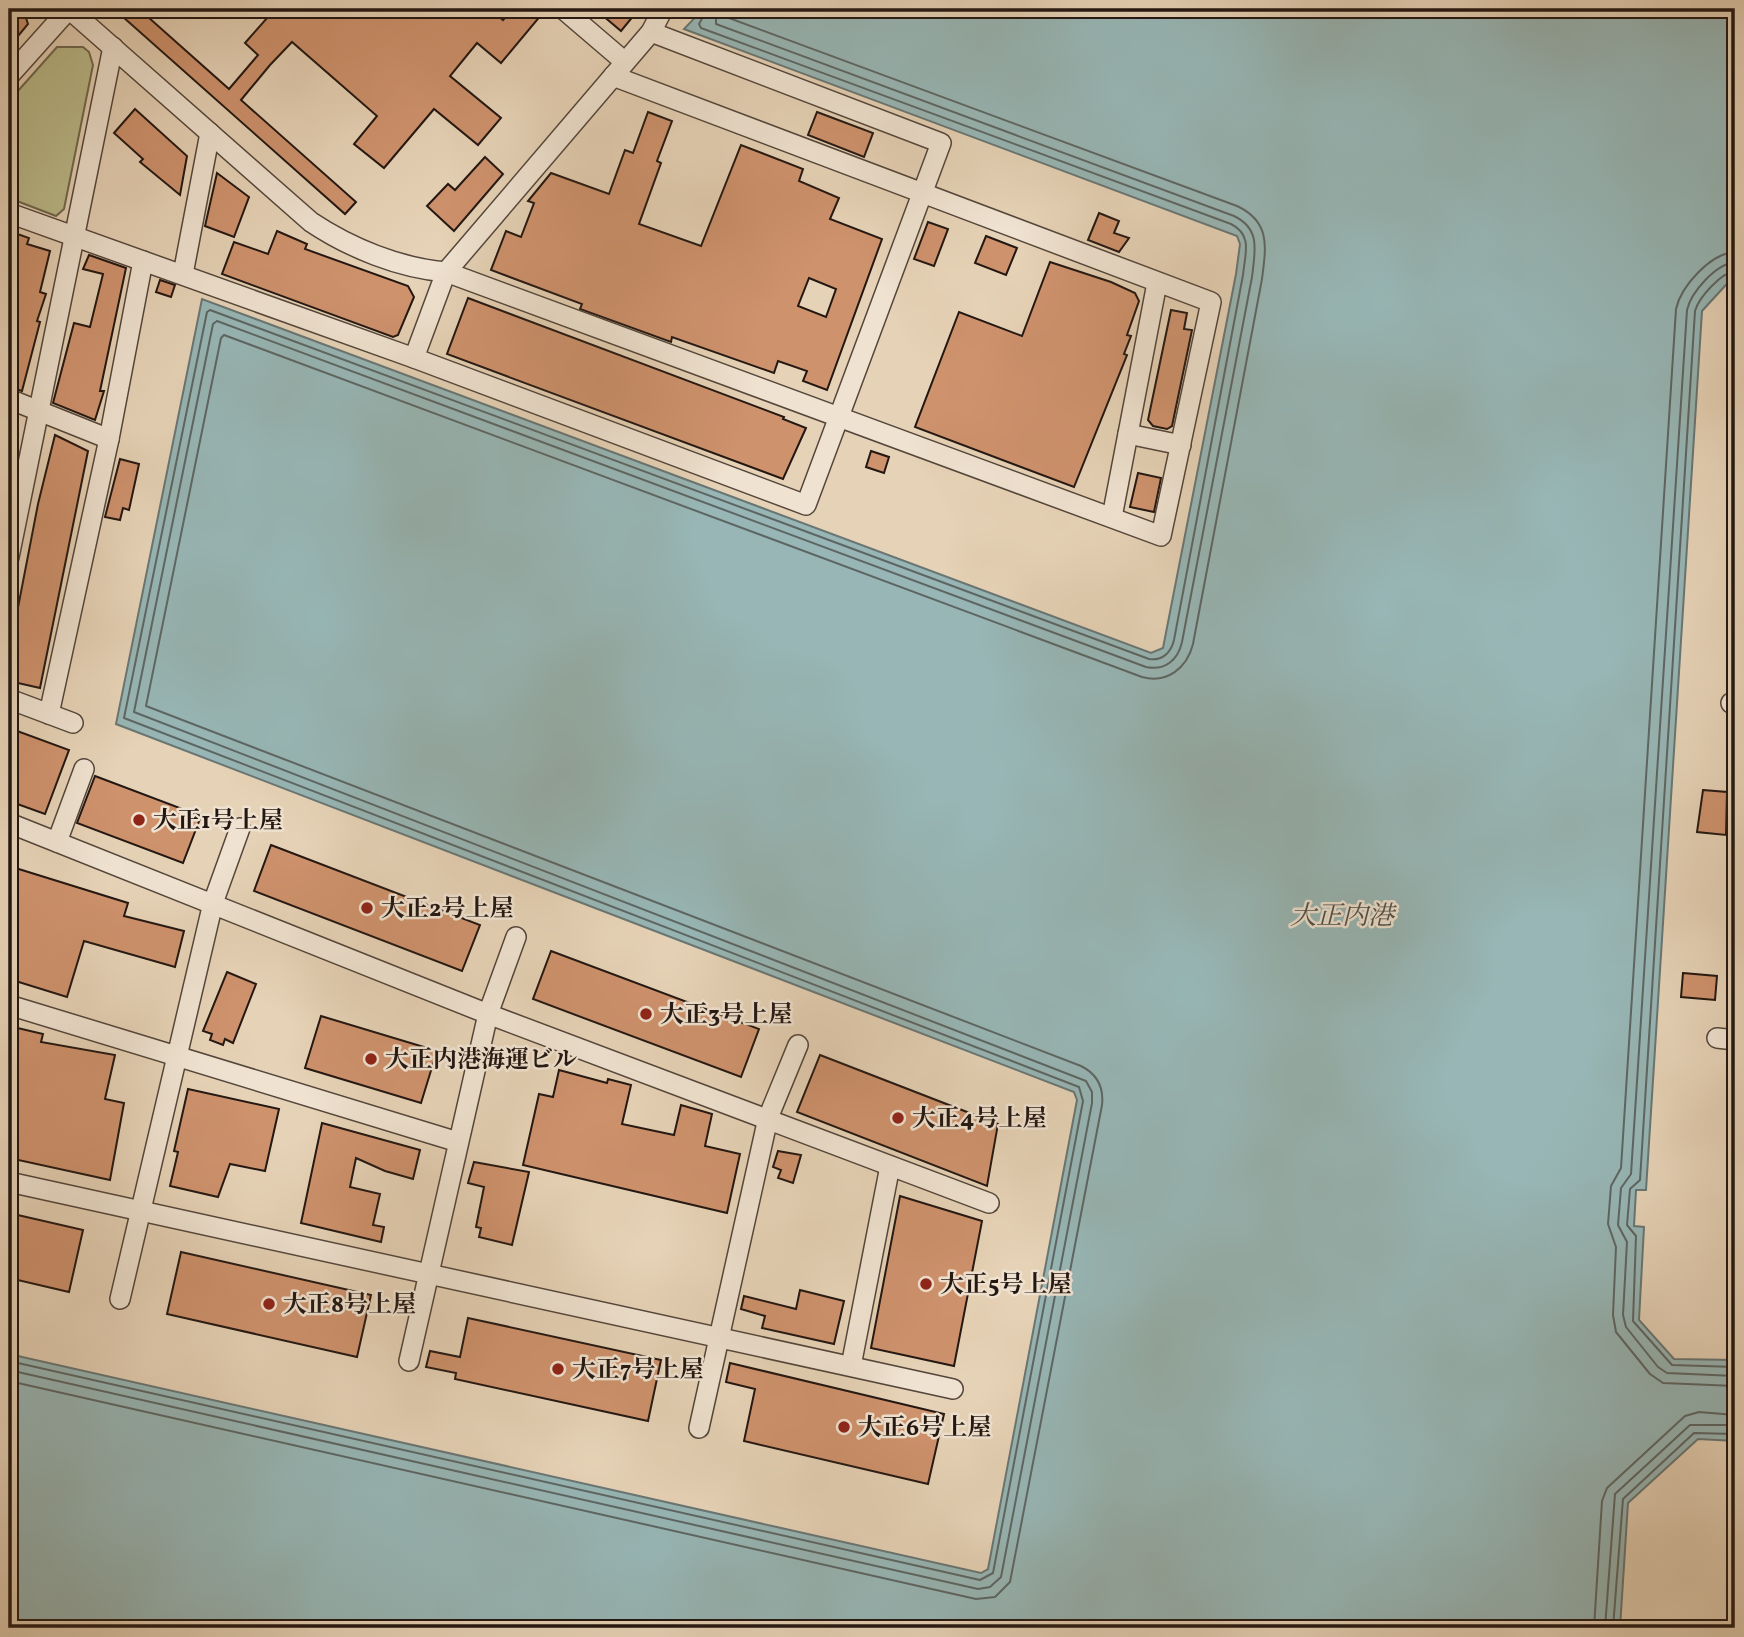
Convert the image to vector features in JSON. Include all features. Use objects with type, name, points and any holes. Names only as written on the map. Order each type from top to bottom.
[{"type":"street","points":[[9,76],[69,9],[311,222],[334,238],[419,270],[446,272],[1161,536],[1211,302],[922,192],[619,69],[563,9]]},
{"type":"street","points":[[415,358],[446,272],[651,32],[663,9]]},
{"type":"street","points":[[9,212],[415,358],[806,505],[941,143],[651,32]]},
{"type":"street","points":[[9,557],[113,47]]},
{"type":"street","points":[[183,274],[210,133]]},
{"type":"street","points":[[49,714],[109,439],[143,261]]},
{"type":"street","points":[[1112,517],[1157,283]]},
{"type":"street","points":[[9,399],[109,439]]},
{"type":"street","points":[[1128,434],[1181,444]]},
{"type":"street","points":[[9,699],[73,723]]},
{"type":"street","points":[[57,842],[84,769]]},
{"type":"street","points":[[9,823],[488,1014],[989,1203]]},
{"type":"street","points":[[120,1299],[213,903],[240,828]]},
{"type":"street","points":[[409,1361],[488,1014],[516,937]]},
{"type":"street","points":[[9,1005],[458,1142]]},
{"type":"street","points":[[699,1428],[768,1118],[798,1045]]},
{"type":"street","points":[[851,1366],[890,1166]]},
{"type":"street","points":[[9,1182],[140,1213],[953,1388]]},
{"type":"shaded area","points":[[57,47],[83,47],[89,52],[93,65],[64,209],[56,216],[9,198],[9,101]]},
{"type":"water","name":"大正内港","points":[[703,9],[1735,9],[1735,275],[1702,311],[1646,1190],[1636,1190],[1634,1226],[1644,1227],[1639,1320],[1674,1359],[1735,1360],[1735,1441],[1698,1439],[1628,1503],[1620,1628],[9,1628],[9,1354],[981,1573],[988,1569],[1077,1100],[1074,1092],[116,724],[202,299],[1151,653],[1163,648],[1236,274],[1240,244],[1237,236],[684,29]]},
{"type":"building","points":[[9,9],[23,9],[28,24],[9,47]]},
{"type":"building","points":[[114,9],[139,9],[229,89],[258,55],[245,43],[275,9],[490,9],[503,20],[513,9],[535,9],[542,14],[501,63],[477,43],[450,76],[501,118],[478,145],[434,109],[384,168],[354,144],[377,116],[292,42],[241,100],[356,202],[345,214]]},
{"type":"building","points":[[595,9],[639,9],[621,31]]},
{"type":"building","points":[[135,109],[187,156],[180,195],[140,162],[143,159],[114,133]]},
{"type":"building","points":[[648,112],[672,121],[657,161],[661,163],[639,224],[701,246],[741,145],[803,169],[799,181],[839,198],[830,219],[882,239],[827,390],[803,381],[807,371],[778,361],[774,373],[672,337],[671,342],[580,309],[582,304],[491,270],[506,231],[521,237],[534,203],[528,201],[551,173],[609,194],[625,150],[633,153]],"holes":[[[809,278],[836,289],[826,317],[798,306]]]},
{"type":"building","points":[[817,112],[873,133],[864,157],[808,135]]},
{"type":"building","points":[[485,157],[503,174],[454,231],[427,206],[448,184],[455,190]]},
{"type":"building","points":[[217,173],[249,197],[234,237],[205,226]]},
{"type":"building","points":[[1099,213],[1119,221],[1114,233],[1129,238],[1119,252],[1088,240]]},
{"type":"building","points":[[928,222],[948,229],[934,266],[914,259]]},
{"type":"building","points":[[9,231],[29,238],[27,244],[50,251],[40,292],[46,294],[37,321],[40,322],[22,391],[9,387],[12,355],[9,354]]},
{"type":"building","points":[[277,231],[307,244],[305,249],[408,286],[414,297],[398,335],[393,337],[222,274],[234,242],[268,254]]},
{"type":"building","points":[[986,236],[1017,248],[1006,275],[975,263]]},
{"type":"building","points":[[89,255],[126,268],[100,391],[104,391],[95,420],[53,403],[74,323],[90,327],[103,274],[83,269]]},
{"type":"building","points":[[1050,262],[1111,282],[1135,293],[1139,301],[1127,335],[1131,336],[1124,354],[1127,355],[1074,487],[915,427],[959,312],[1022,336]]},
{"type":"building","points":[[160,280],[175,285],[171,297],[156,292]]},
{"type":"building","points":[[468,298],[784,417],[783,419],[806,428],[783,479],[447,354]]},
{"type":"building","points":[[1171,310],[1187,313],[1184,329],[1192,330],[1172,426],[1167,429],[1153,426],[1148,420]]},
{"type":"building","points":[[55,435],[88,451],[40,688],[9,681],[9,654],[38,504]]},
{"type":"building","points":[[871,451],[889,457],[884,473],[866,467]]},
{"type":"building","points":[[120,459],[139,464],[129,510],[123,508],[120,520],[105,517]]},
{"type":"building","points":[[1138,473],[1161,478],[1154,512],[1130,507]]},
{"type":"building","points":[[9,728],[69,750],[45,814],[9,801]]},
{"type":"building","name":"大正1号上屋","points":[[95,776],[201,816],[183,863],[77,823]]},
{"type":"building","points":[[1703,790],[1727,792],[1726,835],[1697,832]]},
{"type":"building","name":"大正2号上屋","points":[[271,845],[480,925],[462,971],[254,891]]},
{"type":"building","points":[[9,866],[128,903],[124,916],[184,931],[175,967],[84,941],[67,997],[9,979]]},
{"type":"building","name":"大正3号上屋","points":[[551,951],[759,1029],[741,1077],[533,999]]},
{"type":"building","points":[[227,972],[256,984],[233,1043],[225,1039],[223,1045],[210,1040],[212,1034],[203,1031]]},
{"type":"building","points":[[1683,973],[1717,976],[1715,1000],[1681,997]]},
{"type":"building","name":"大正内港海運ビル","points":[[321,1016],[437,1051],[421,1103],[305,1068]]},
{"type":"building","points":[[9,1026],[43,1034],[41,1042],[115,1055],[105,1099],[124,1103],[110,1180],[9,1158]]},
{"type":"building","name":"大正4号上屋","points":[[820,1055],[998,1124],[987,1186],[797,1112]]},
{"type":"building","points":[[559,1070],[607,1083],[608,1079],[631,1085],[622,1124],[674,1135],[681,1105],[712,1114],[705,1146],[740,1154],[727,1213],[523,1165],[539,1094],[553,1097]]},
{"type":"building","points":[[188,1089],[279,1109],[265,1171],[230,1164],[218,1197],[170,1186],[178,1152],[174,1151]]},
{"type":"building","points":[[322,1123],[420,1150],[413,1179],[385,1171],[356,1158],[350,1187],[380,1194],[373,1225],[384,1227],[381,1242],[301,1223]]},
{"type":"building","points":[[778,1151],[801,1155],[793,1183],[778,1178],[781,1170],[773,1167]]},
{"type":"building","points":[[474,1162],[529,1172],[512,1245],[479,1237],[481,1228],[476,1227],[484,1187],[468,1183]]},
{"type":"building","name":"大正5号上屋","points":[[900,1196],[982,1221],[954,1366],[871,1348]]},
{"type":"building","points":[[9,1213],[83,1230],[69,1292],[9,1278]]},
{"type":"building","name":"大正8号上屋","points":[[181,1252],[371,1295],[357,1357],[167,1314]]},
{"type":"building","points":[[800,1290],[844,1301],[834,1344],[762,1328],[765,1316],[741,1309],[744,1296],[796,1309]]},
{"type":"building","name":"大正7号上屋","points":[[468,1318],[661,1360],[648,1421],[455,1379],[456,1373],[426,1367],[430,1351],[460,1357]]},
{"type":"building","name":"大正6号上屋","points":[[730,1363],[944,1414],[928,1484],[744,1441],[755,1389],[726,1382]]},
{"type":"place","name":"大正1号上屋","points":[[139,820]]},
{"type":"place","name":"大正2号上屋","points":[[367,908]]},
{"type":"place","name":"大正3号上屋","points":[[646,1014]]},
{"type":"place","name":"大正内港海運ビル","points":[[371,1059]]},
{"type":"place","name":"大正4号上屋","points":[[898,1118]]},
{"type":"place","name":"大正5号上屋","points":[[926,1284]]},
{"type":"place","name":"大正8号上屋","points":[[269,1304]]},
{"type":"place","name":"大正7号上屋","points":[[558,1369]]},
{"type":"place","name":"大正6号上屋","points":[[844,1427]]}]
